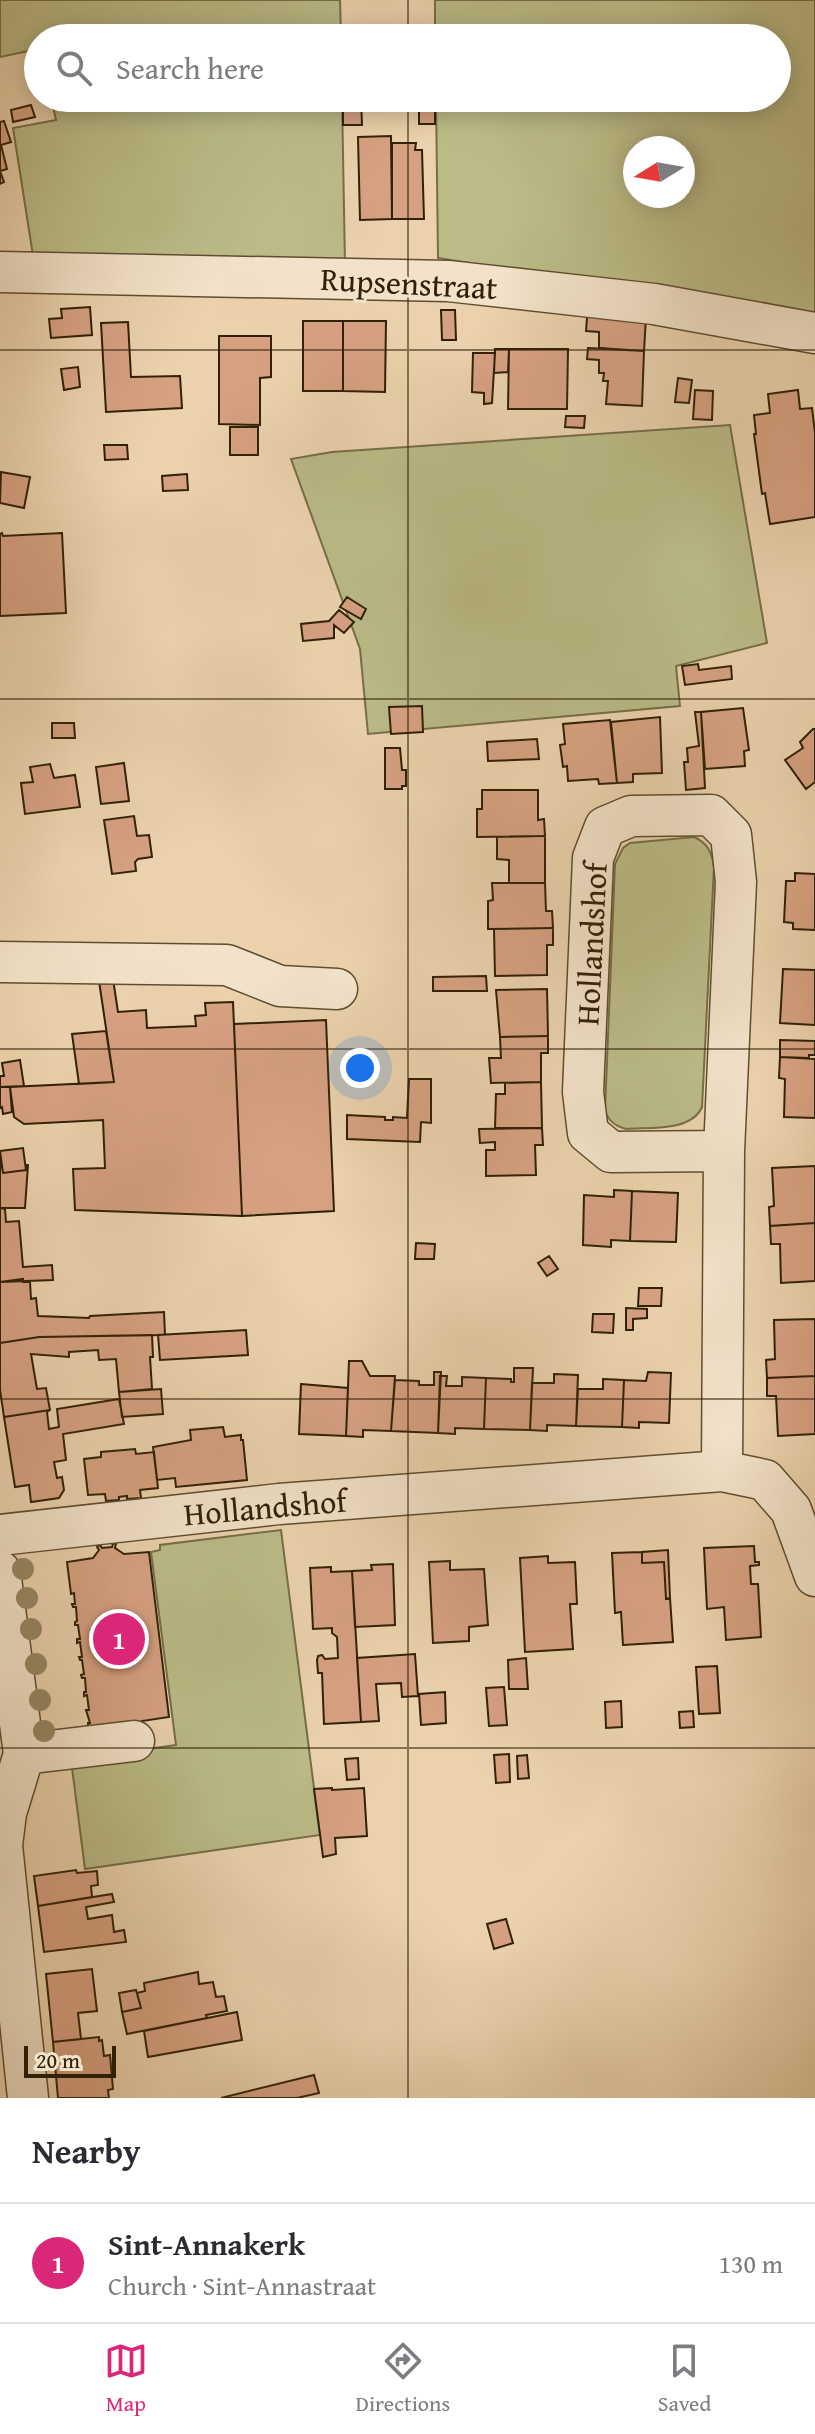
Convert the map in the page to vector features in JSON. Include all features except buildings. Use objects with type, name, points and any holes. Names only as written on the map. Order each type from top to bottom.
[{"type":"street","name":"Rupsenstraat","points":[[0,272],[448,281],[654,304],[815,333]]},
{"type":"street","name":"Hollandshof","points":[[722,1471],[724,1151],[736,882],[731,835],[711,815],[631,816],[605,827],[593,858],[583,1092],[588,1133],[611,1152],[724,1151]]},
{"type":"street","points":[[0,962],[227,965],[280,986],[337,989]]},
{"type":"street","name":"Hollandshof","points":[[0,1535],[279,1504],[722,1471],[765,1480],[791,1510],[815,1576]]},
{"type":"street","points":[[0,1571],[24,1754],[6,1813],[2,1845],[28,2098]]},
{"type":"street","points":[[24,1754],[134,1741]]},
{"type":"green space","points":[[0,0],[340,0],[341,24],[24,24],[24,52],[0,57]]},
{"type":"green space","points":[[435,0],[815,0],[815,325],[656,292],[438,258],[436,112],[791,112],[791,24],[435,24]]},
{"type":"green space","points":[[54,112],[342,112],[345,264],[34,262],[13,128],[56,120]]},
{"type":"green space","points":[[730,425],[767,643],[676,666],[680,706],[368,734],[360,649],[291,459],[332,452]]},
{"type":"green space","points":[[694,837],[708,849],[714,867],[702,1107],[689,1121],[679,1124],[626,1129],[612,1122],[605,1110],[615,864],[623,848],[630,843]]},
{"type":"green space","points":[[281,1530],[320,1835],[85,1869],[71,1760],[176,1745],[151,1552],[160,1550],[160,1545]]},
{"type":"place","name":"Sint-Annakerk","points":[[119,1639]]}]
